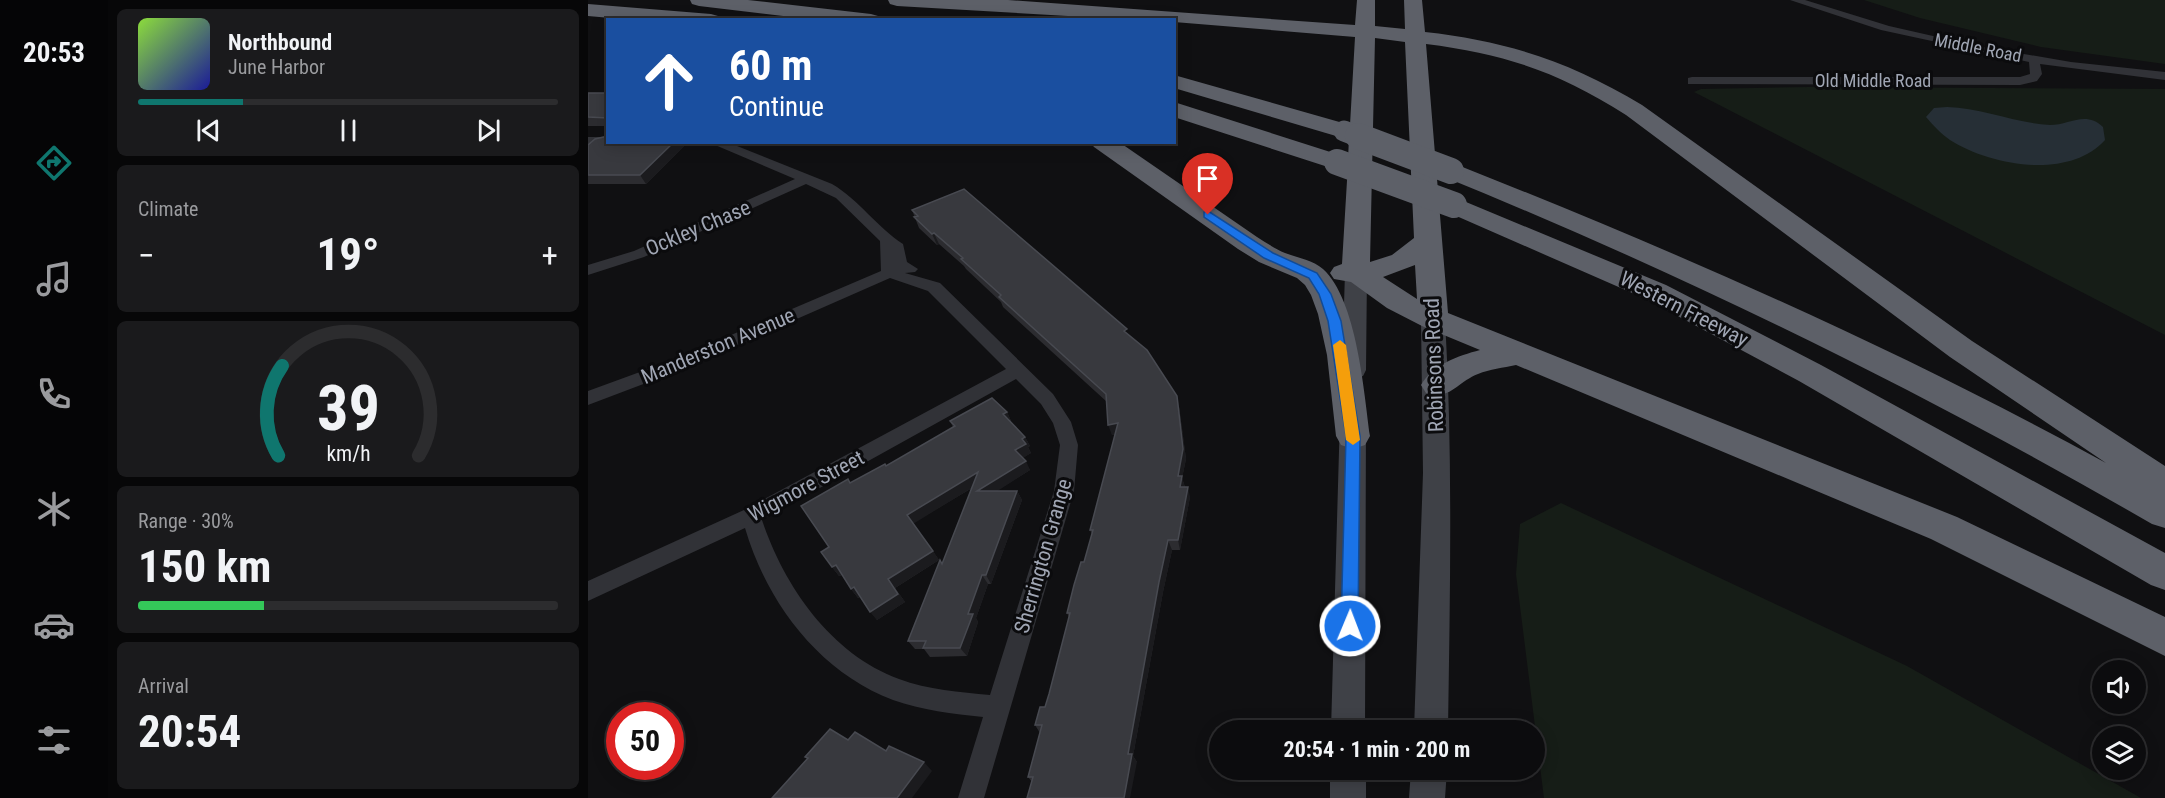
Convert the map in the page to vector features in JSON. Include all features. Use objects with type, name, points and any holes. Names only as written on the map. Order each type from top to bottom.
[{"type":"highway","points":[[699,0],[854,18]]},
{"type":"highway","points":[[897,0],[1249,22],[1366,16],[1414,17],[1457,43],[1533,61],[1583,80],[1605,92],[1696,155],[1961,349],[2165,484]]},
{"type":"highway","points":[[588,11],[646,18]]},
{"type":"highway","points":[[588,11],[684,18]]},
{"type":"highway","points":[[1356,272],[1366,16]]},
{"type":"highway","name":"Robinsons Road","points":[[1414,17],[1433,319]]},
{"type":"highway","name":"Western Freeway","points":[[1176,82],[1344,132],[1580,221],[1771,306],[1944,393],[2165,513]]},
{"type":"highway","name":"Western Freeway","points":[[1176,110],[1337,162],[1454,205],[1656,292],[1810,374],[2165,573]]},
{"type":"highway","points":[[1105,144],[1247,242],[1278,260],[1297,267],[1329,273],[1387,267],[1403,262],[1418,252],[1429,238]]},
{"type":"highway","points":[[1297,267],[1317,279],[1334,321],[1353,436]]},
{"type":"highway","points":[[1356,272],[1397,301],[1433,319],[1944,528],[2165,637]]},
{"type":"highway","points":[[1437,385],[1459,368],[1473,362],[1519,354]]},
{"type":"main road","points":[[1348,720],[1356,272]]},
{"type":"main road","name":"Robinsons Road","points":[[1431,720],[1437,491],[1437,385],[1433,319]]},
{"type":"main road","points":[[1348,780],[1348,798]]},
{"type":"main road","points":[[1427,798],[1428,780]]},
{"type":"street","name":"Middle Road","points":[[1795,0],[1905,32],[2034,59],[2165,76]]},
{"type":"street","name":"Old Middle Road","points":[[1692,81],[2020,81],[2028,80],[2036,74],[2034,59]]},
{"type":"street","points":[[588,141],[606,141]]},
{"type":"street","points":[[719,144],[841,195],[888,240],[893,269]]},
{"type":"street","name":"Ockley Chase","points":[[588,270],[639,254],[772,196],[805,179]]},
{"type":"street","name":"Sherrington Grange","points":[[893,269],[934,287],[1018,370],[1047,399],[1062,422],[1069,445],[1064,490],[971,798]]},
{"type":"street","name":"Manderston Avenue","points":[[588,398],[625,386],[698,356],[893,269]]},
{"type":"street","name":"Wigmore Street","points":[[588,591],[751,516],[1018,370]]},
{"type":"street","points":[[751,516],[770,567],[786,593],[804,619],[846,662],[877,681],[918,697],[998,707]]},
{"type":"shaded area","points":[[1864,0],[2165,0],[2165,64],[2041,47],[1920,18]]},
{"type":"shaded area","points":[[1809,87],[2165,89],[2165,335],[1694,92],[1701,89]]},
{"type":"shaded area","points":[[1934,108],[1973,110],[2037,124],[2050,125],[2090,120],[2103,127],[2105,140],[2090,153],[2071,161],[2029,165],[2008,162],[1986,157],[1950,140],[1926,117]]},
{"type":"shaded area","points":[[1561,503],[1907,666],[2092,770],[2092,780],[2109,780],[2141,798],[1544,798],[1542,780],[1545,780],[1545,720],[1534,720],[1516,574],[1520,524]]},
{"type":"building","points":[[588,93],[606,93],[606,118],[588,117]]},
{"type":"building","points":[[606,136],[606,144],[672,144],[640,175],[588,175],[588,145],[595,139]]},
{"type":"building","points":[[964,189],[1127,329],[1124,331],[1147,350],[1177,396],[1183,449],[1178,476],[1182,476],[1180,487],[1188,487],[1178,540],[1168,540],[1159,582],[1128,754],[1132,754],[1124,798],[1027,798],[1033,777],[1028,777],[1042,725],[1035,725],[1040,707],[1045,707],[1049,694],[1070,613],[1067,613],[1074,585],[1081,562],[1084,562],[1093,530],[1090,530],[1118,423],[1108,425],[1106,394],[999,297],[1001,295],[961,259],[963,258],[914,217],[918,216],[912,210]]},
{"type":"building","points":[[992,398],[1007,412],[1003,414],[1025,437],[1022,439],[1026,444],[1015,450],[1026,461],[977,491],[1017,491],[986,575],[982,575],[968,614],[973,614],[960,648],[923,648],[926,641],[908,641],[940,560],[942,564],[978,472],[907,515],[933,551],[888,579],[898,594],[870,612],[854,587],[851,589],[836,565],[832,567],[821,552],[829,547],[801,506],[848,479],[850,483],[885,464],[886,466],[955,426],[950,421]]},
{"type":"building","points":[[830,729],[848,740],[855,732],[886,751],[889,746],[924,762],[897,798],[772,798],[808,758],[805,757]]},
{"type":"slow traffic","points":[[1340,345],[1353,440]]},
{"type":"route","points":[[1208,215],[1269,255],[1305,270],[1317,279],[1325,294],[1338,337],[1353,436],[1350,626]]}]
